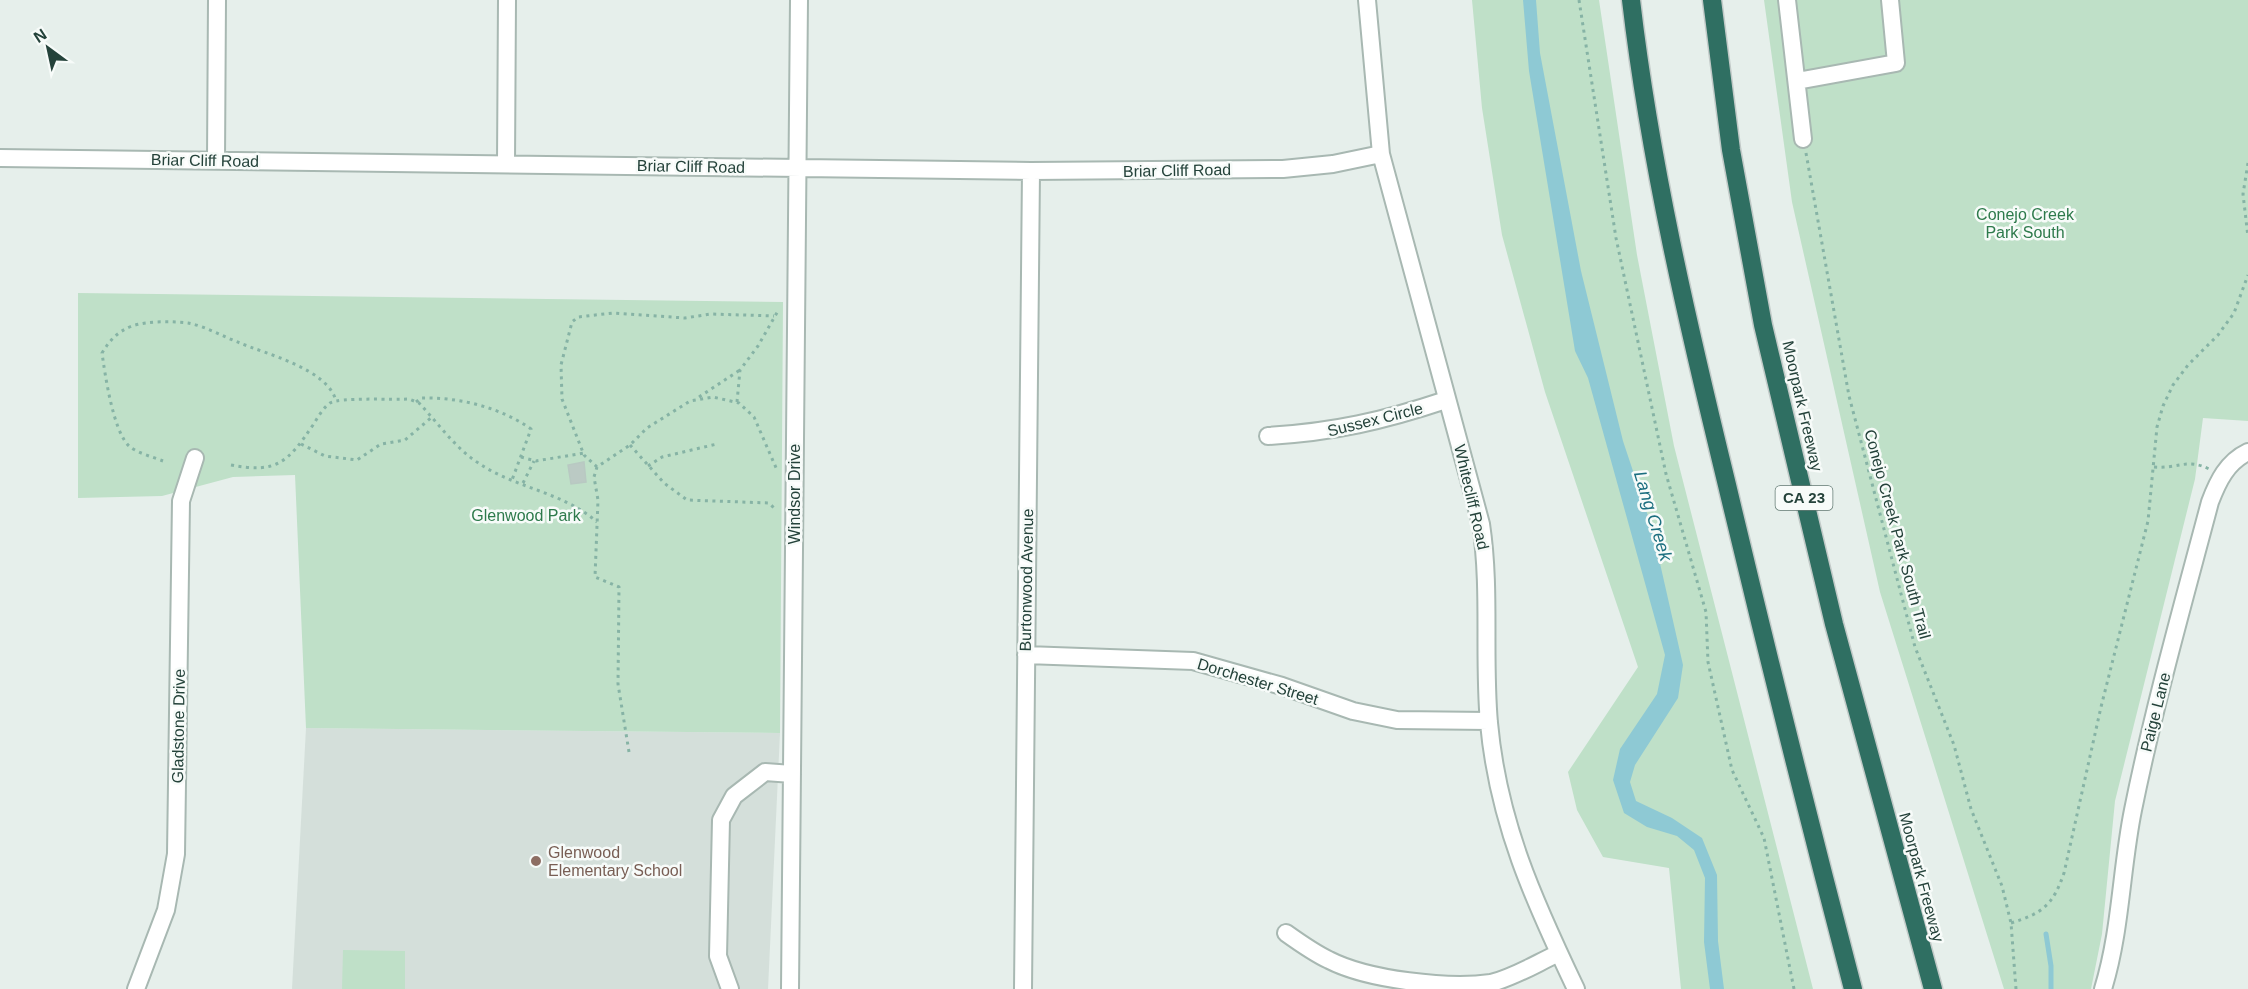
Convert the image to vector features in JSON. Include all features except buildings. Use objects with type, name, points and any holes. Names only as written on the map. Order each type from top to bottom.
[{"type":"highway","points":[[1631,0],[1670,236],[1793,759],[1853,989]]},
{"type":"highway","name":"Moorpark Freeway","points":[[1712,0],[1731,150],[1764,325],[1834,624],[1933,989]]},
{"type":"street","points":[[216,160],[217,0]]},
{"type":"street","points":[[506,163],[507,0]]},
{"type":"street","name":"Windsor Drive","points":[[790,989],[799,0]]},
{"type":"street","name":"Whitecliff Road","points":[[1367,0],[1381,154],[1481,524],[1486,556],[1489,721],[1497,786],[1506,825],[1523,873],[1576,989]]},
{"type":"street","points":[[1787,0],[1803,139]]},
{"type":"street","points":[[1797,81],[1896,63],[1890,0]]},
{"type":"street","name":"Briar Cliff Road","points":[[0,158],[1031,171],[1283,169],[1333,164],[1381,154]]},
{"type":"street","name":"Burtonwood Avenue","points":[[1023,989],[1031,171]]},
{"type":"street","name":"Sussex Circle","points":[[1268,436],[1346,429],[1387,420],[1446,400]]},
{"type":"street","name":"Paige Lane","points":[[2103,989],[2117,925],[2132,814],[2147,743],[2211,501],[2222,475],[2232,462],[2248,452]]},
{"type":"street","name":"Gladstone Drive","points":[[136,989],[166,910],[176,854],[181,501],[195,459]]},
{"type":"street","name":"Dorchester Street","points":[[1026,656],[1193,661],[1353,711],[1397,720],[1489,721]]},
{"type":"street","points":[[730,989],[718,956],[721,820],[734,796],[765,772],[792,774]]},
{"type":"street","points":[[1286,933],[1330,961],[1347,968],[1399,980],[1454,986],[1492,982],[1558,953]]},
{"type":"path","points":[[1579,0],[1616,238],[1659,441],[1706,612],[1708,662],[1732,770],[1764,838],[1794,989]]},
{"type":"path","name":"Conejo Creek Park South Trail","points":[[1803,139],[1849,396],[1915,647],[1954,745],[1963,787],[2002,886],[2011,923],[2016,989]]},
{"type":"path","points":[[2248,164],[2243,194],[2248,237]]},
{"type":"path","points":[[2011,923],[2035,915],[2048,906],[2059,890],[2064,873],[2101,707],[2148,521],[2157,427],[2163,406],[2173,385],[2188,365],[2218,334],[2234,313],[2248,275]]},
{"type":"path","points":[[629,752],[618,684],[619,587],[595,577],[598,500],[594,477],[597,467],[630,446],[647,428],[699,398],[740,370],[781,308]]},
{"type":"path","points":[[597,467],[584,453],[569,422],[561,384],[569,328],[578,317],[612,313],[685,318],[711,314],[774,316]]},
{"type":"path","points":[[163,461],[129,446],[119,429],[104,368],[102,352],[112,336],[134,325],[188,323],[273,353],[314,375],[334,393],[336,401]]},
{"type":"path","points":[[737,402],[740,370]]},
{"type":"path","points":[[416,402],[421,398],[463,401],[524,424],[531,429],[512,480]]},
{"type":"path","points":[[699,398],[725,398],[737,402],[754,417],[774,457],[779,475]]},
{"type":"path","points":[[231,465],[255,470],[282,464],[301,444],[324,409],[336,401],[409,399],[416,402],[432,417],[474,460],[512,480],[573,504],[597,522]]},
{"type":"path","points":[[301,444],[325,456],[357,460],[381,444],[405,440],[432,417]]},
{"type":"path","points":[[648,466],[662,457],[717,444]]},
{"type":"path","points":[[630,446],[664,483],[687,500],[769,503],[774,508]]},
{"type":"path","points":[[521,457],[534,461],[584,453]]},
{"type":"path","points":[[523,483],[534,461]]},
{"type":"path","points":[[2154,468],[2166,468],[2188,462],[2197,463],[2222,475]]},
{"type":"shaded area","name":"Glenwood Elementary School","points":[[306,728],[780,733],[768,989],[292,989]]},
{"type":"green space","points":[[1472,0],[1599,0],[1637,255],[1674,446],[1813,989],[1681,989],[1669,868],[1603,857],[1577,810],[1568,772],[1638,667],[1545,392],[1502,235],[1482,108]]},
{"type":"green space","name":"Conejo Creek Park South","points":[[1764,0],[2248,0],[2248,421],[2203,418],[2195,479],[2115,801],[2102,934],[2091,989],[2004,989],[1880,592],[1792,202]]},
{"type":"green space","name":"Glenwood Park","points":[[78,293],[783,302],[780,733],[306,728],[295,475],[233,477],[162,496],[78,498]]},
{"type":"green space","points":[[343,950],[405,951],[405,989],[342,989]]},
{"type":"water","points":[[1523,0],[1536,0],[1540,53],[1581,271],[1623,441],[1652,528],[1683,665],[1678,698],[1635,765],[1630,782],[1636,801],[1672,818],[1702,838],[1717,875],[1718,941],[1724,989],[1710,989],[1704,942],[1705,878],[1694,850],[1677,836],[1647,827],[1624,813],[1613,780],[1620,749],[1657,694],[1665,655],[1588,378],[1575,351],[1529,71]]},
{"type":"waterway","points":[[2046,934],[2051,966],[2051,989]]},
{"type":"place","name":"Glenwood Elementary School","points":[[536,861]]},
{"type":"water label","name":"Lang Creek","points":[[1653,516]]}]
